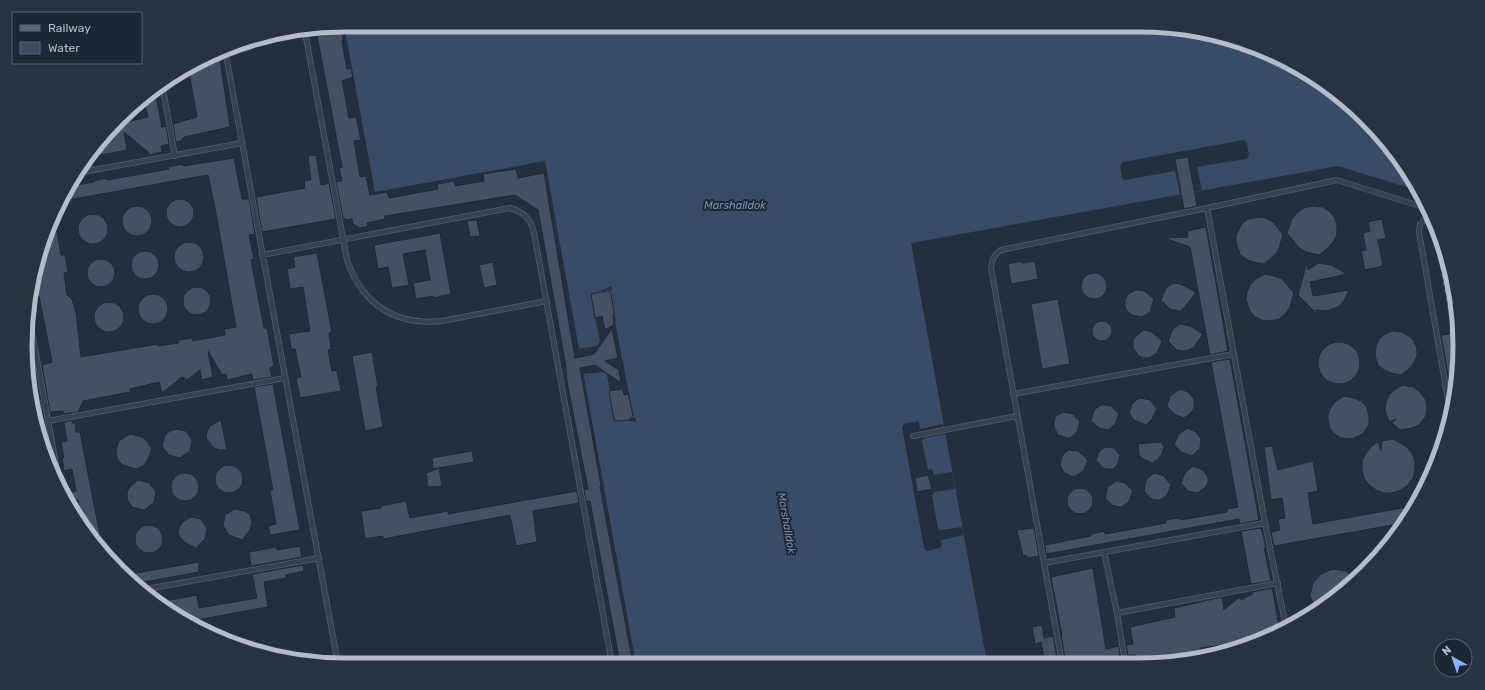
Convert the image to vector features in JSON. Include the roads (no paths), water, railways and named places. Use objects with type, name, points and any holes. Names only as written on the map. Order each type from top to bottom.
[{"type":"lane","points":[[306,35],[347,260],[352,275],[360,289],[380,308],[396,316],[412,321],[427,323],[547,301]]},
{"type":"lane","points":[[227,55],[262,255],[337,658]]},
{"type":"lane","points":[[163,91],[175,156]]},
{"type":"lane","points":[[84,173],[242,143]]},
{"type":"lane","points":[[1061,658],[991,268],[992,260],[996,254],[1001,250],[1337,180],[1421,206]]},
{"type":"lane","points":[[262,255],[510,208],[520,211],[527,217],[532,224],[547,301],[611,658]]},
{"type":"lane","points":[[1206,208],[1285,622]]},
{"type":"lane","points":[[1426,218],[1420,224],[1419,232],[1448,400]]},
{"type":"lane","points":[[33,335],[56,465]]},
{"type":"lane","points":[[1013,394],[1234,354]]},
{"type":"lane","points":[[48,421],[285,378]]},
{"type":"lane","points":[[38,404],[45,403]]},
{"type":"lane","points":[[914,436],[1018,416]]},
{"type":"lane","points":[[1044,563],[1265,523]]},
{"type":"lane","points":[[1104,552],[1117,613],[1124,658]]},
{"type":"lane","points":[[149,589],[319,558]]},
{"type":"lane","points":[[1117,613],[1278,583]]},
{"type":"water","name":"Marshalldok","points":[[345,32],[1140,32],[1181,35],[1221,43],[1260,56],[1278,64],[1314,85],[1331,97],[1361,124],[1388,154],[1411,188],[1338,166],[911,243],[986,658],[635,658],[545,161],[375,192]]},
{"type":"railway","points":[[1440,256],[1452,320]]}]
